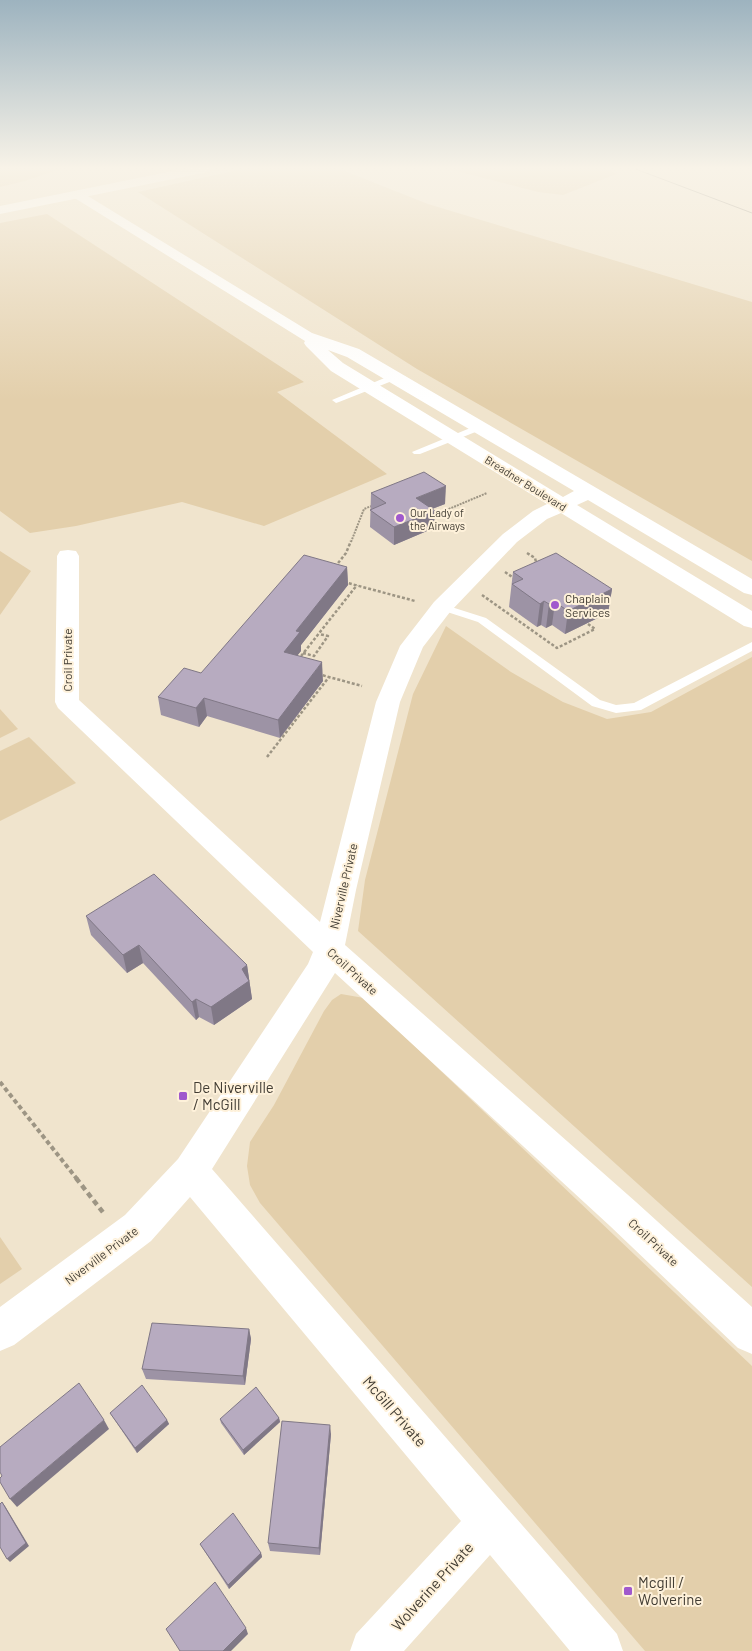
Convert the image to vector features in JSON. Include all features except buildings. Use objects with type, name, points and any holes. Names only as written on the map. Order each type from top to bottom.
[{"type":"street","name":"Breadner Boulevard","points":[[160,245],[306,336],[353,353],[752,588]]},
{"type":"street","name":"Breadner Boulevard","points":[[306,336],[337,367],[752,622]]},
{"type":"street","name":"Niverville Private","points":[[0,1331],[138,1228],[191,1171],[321,969],[328,949],[388,702],[412,646],[442,608],[510,538],[540,515],[588,492]]},
{"type":"street","name":"Croil Private","points":[[68,556],[67,702],[328,949],[623,1214],[752,1334]]},
{"type":"street","name":"McGill Private","points":[[191,1171],[600,1651]]},
{"type":"street","name":"Wolverine Private","points":[[373,1651],[490,1522]]},
{"type":"lane","points":[[336,400],[394,377]]},
{"type":"lane","points":[[417,452],[480,428]]},
{"type":"lane","points":[[442,608],[482,620],[596,703],[616,709],[637,707],[752,646]]},
{"type":"path","points":[[430,517],[487,493]]},
{"type":"path","points":[[332,571],[346,553],[364,509],[374,504]]},
{"type":"path","points":[[527,553],[537,562],[537,571]]},
{"type":"path","points":[[506,572],[520,582]]},
{"type":"path","points":[[341,581],[414,601]]},
{"type":"path","points":[[293,667],[357,586]]},
{"type":"path","points":[[481,594],[556,648],[595,629],[588,624]]},
{"type":"path","points":[[303,653],[314,656],[328,636],[319,634]]},
{"type":"path","points":[[311,672],[362,686]]},
{"type":"path","points":[[267,757],[329,677]]},
{"type":"path","points":[[0,1082],[2,1088],[106,1216]]},
{"type":"shaded area","points":[[0,245],[94,245],[304,382],[277,392],[387,474],[264,526],[182,502],[76,526],[30,533],[0,511]]},
{"type":"shaded area","points":[[222,245],[564,245],[752,302],[752,561],[417,369]]},
{"type":"shaded area","points":[[0,551],[31,571],[0,615]]},
{"type":"shaded area","points":[[446,626],[511,672],[563,702],[607,719],[651,712],[752,657],[752,1287],[358,931],[365,880],[413,694]]},
{"type":"shaded area","points":[[0,709],[18,729],[0,738]]},
{"type":"shaded area","points":[[29,737],[76,783],[0,821],[0,751]]},
{"type":"shaded area","points":[[341,994],[364,998],[752,1366],[752,1651],[645,1651],[260,1203],[250,1185],[247,1166],[250,1142],[274,1105],[324,1011],[332,1000]]},
{"type":"shaded area","points":[[0,1237],[22,1269],[0,1284]]},
{"type":"place","name":"Our Lady of the Airways","points":[[400,518]]},
{"type":"place","name":"Chaplain Services","points":[[555,605]]},
{"type":"place","name":"De Niverville / McGill","points":[[183,1096]]},
{"type":"place","name":"Mcgill / Wolverine","points":[[628,1591]]}]
